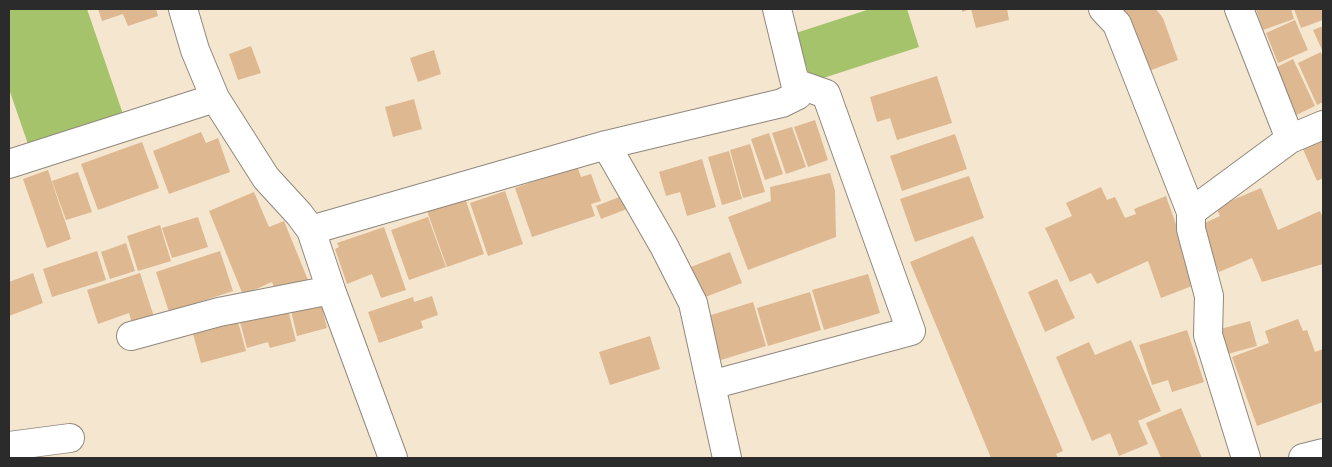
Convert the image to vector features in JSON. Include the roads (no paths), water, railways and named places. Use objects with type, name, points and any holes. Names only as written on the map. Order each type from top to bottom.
[{"type":"street","points":[[183,9],[195,50],[215,98],[266,178],[311,230],[393,458]]},
{"type":"street","points":[[311,230],[606,145],[782,103],[798,95],[777,9]]},
{"type":"street","points":[[1103,9],[1117,24],[1191,212],[1191,229],[1209,296],[1208,334],[1246,458]]},
{"type":"street","points":[[1239,9],[1290,139]]},
{"type":"street","points":[[711,386],[911,331],[826,94],[795,82]]},
{"type":"street","points":[[10,159],[215,98]]},
{"type":"street","points":[[1191,212],[1290,139],[1323,125]]},
{"type":"street","points":[[606,145],[664,246],[693,303],[727,458]]},
{"type":"street","points":[[131,336],[219,312],[331,290]]},
{"type":"street","points":[[9,446],[70,438]]},
{"type":"street","points":[[1303,458],[1323,453]]}]
